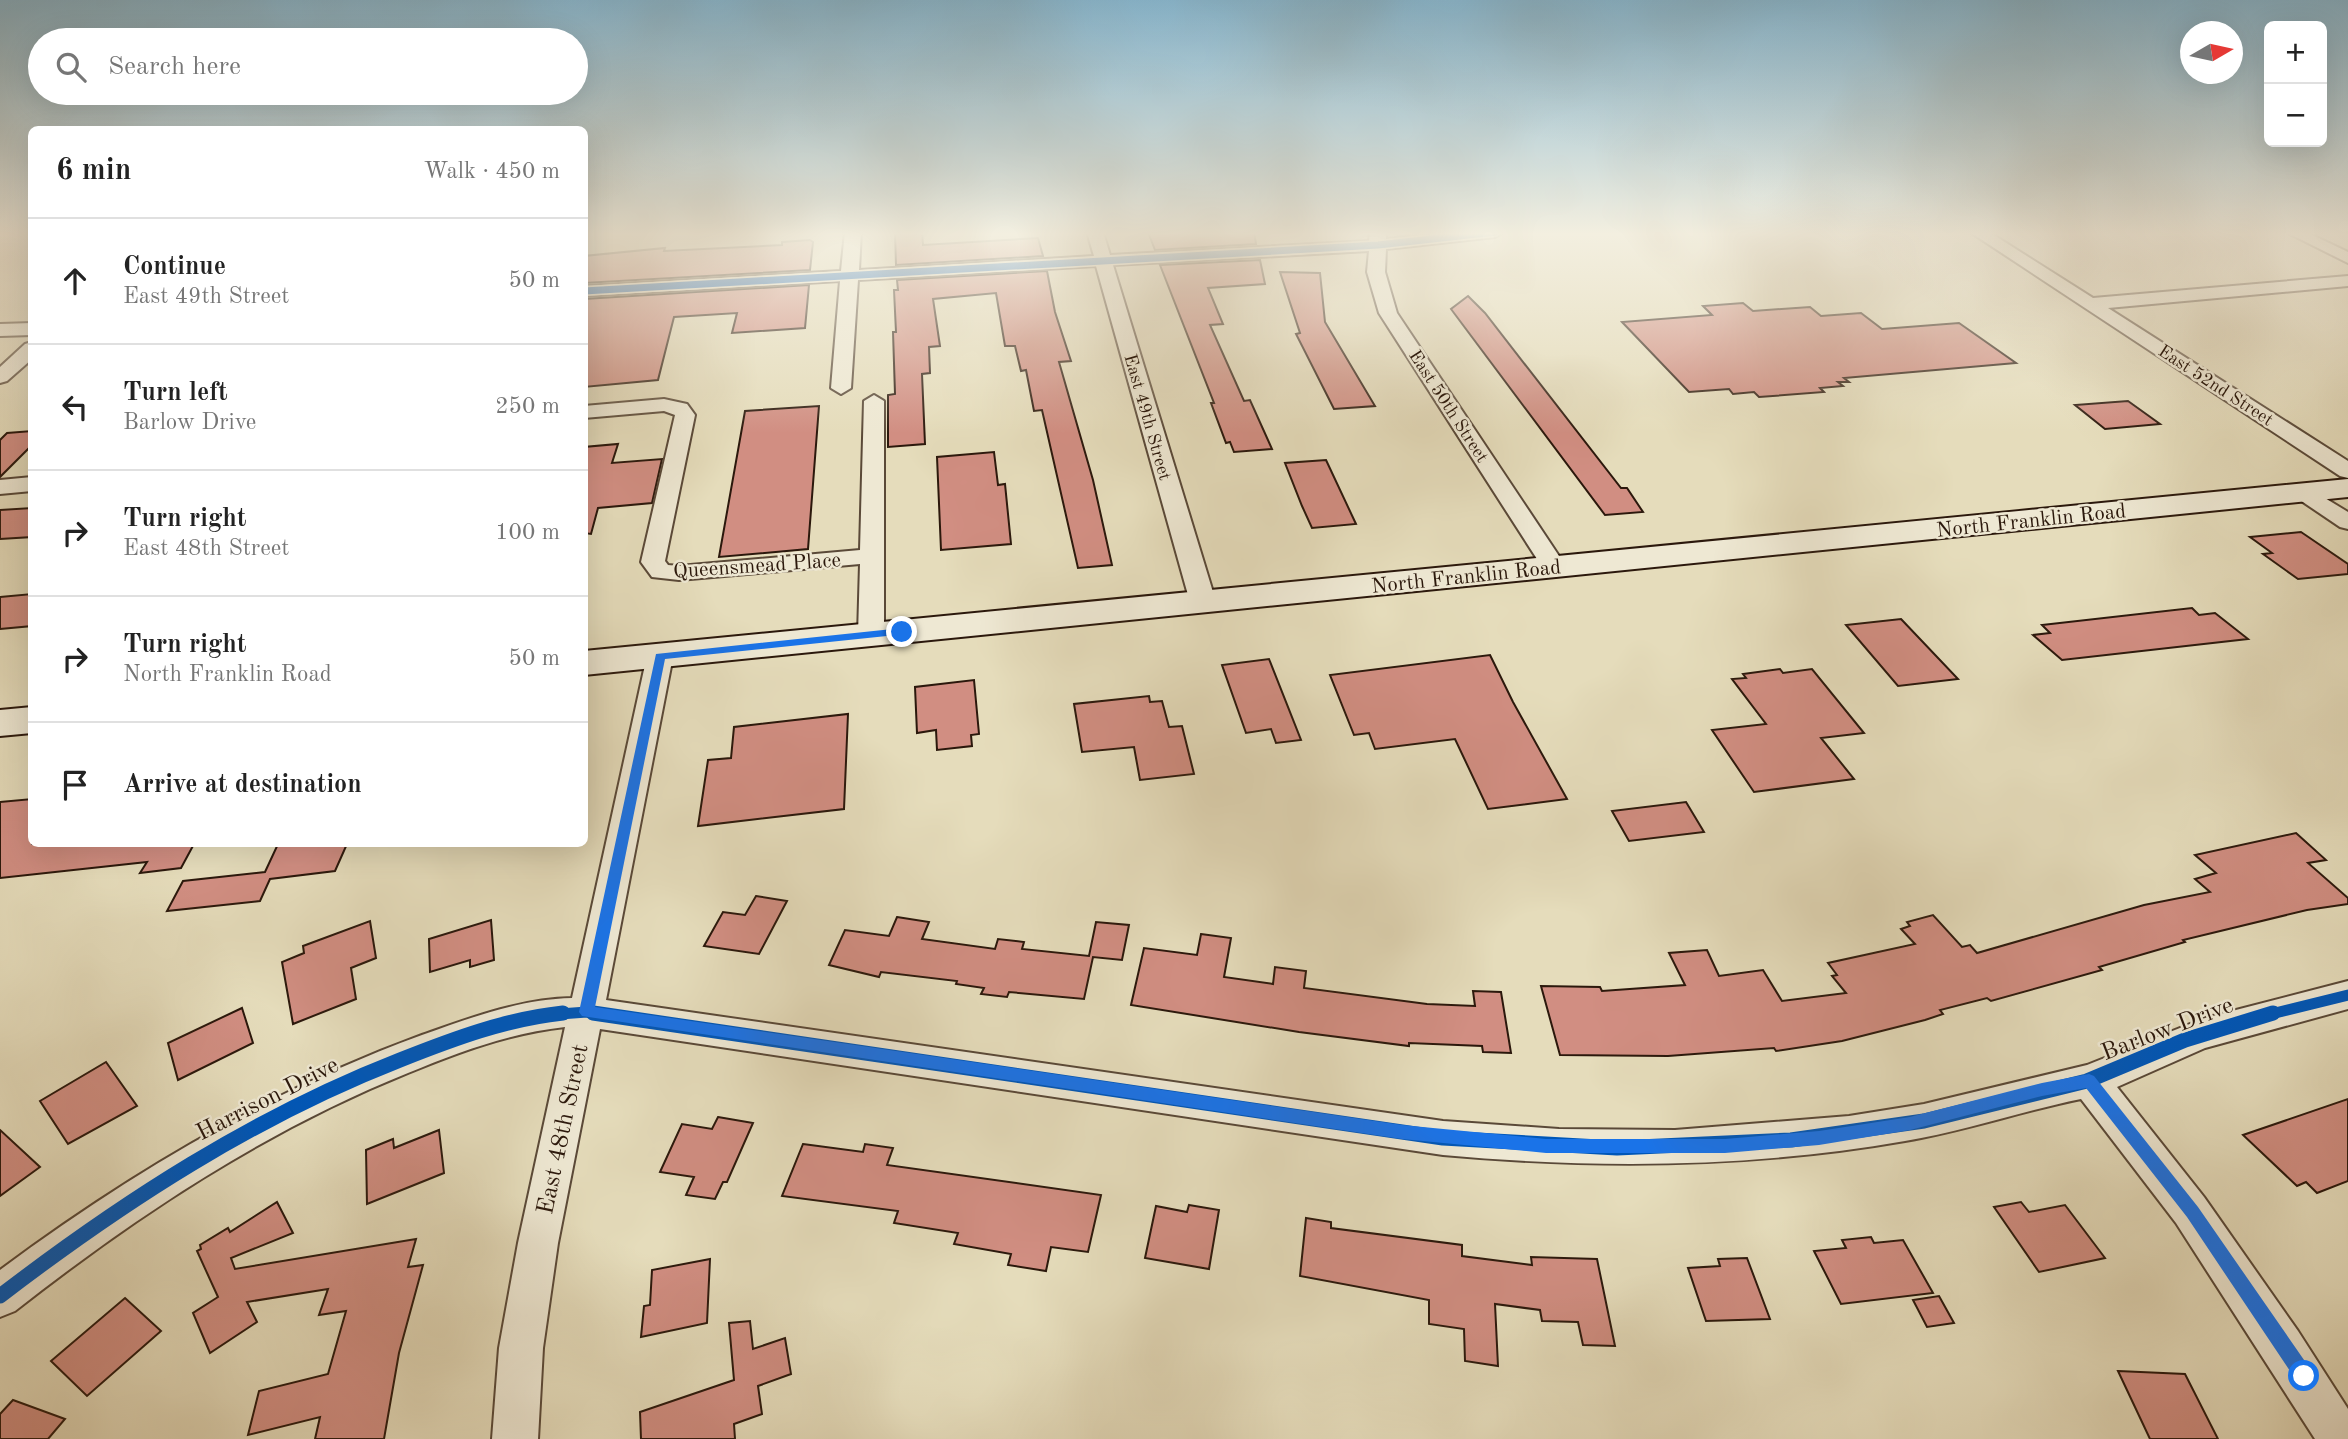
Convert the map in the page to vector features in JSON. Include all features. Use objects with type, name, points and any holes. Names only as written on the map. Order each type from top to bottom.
[{"type":"main road","name":"North Franklin Road","points":[[588,663],[2348,488]]},
{"type":"main road","points":[[0,723],[28,720]]},
{"type":"street","points":[[841,387],[848,299]]},
{"type":"street","name":"East 49th Street","points":[[1114,299],[1203,602]]},
{"type":"street","name":"East 50th Street","points":[[1384,299],[1388,313],[1555,568]]},
{"type":"street","name":"East 52nd Street","points":[[2084,299],[2348,471]]},
{"type":"street","points":[[2092,304],[2146,299]]},
{"type":"street","points":[[0,330],[28,328]]},
{"type":"street","points":[[0,377],[28,352]]},
{"type":"street","name":"Queensmead Place","points":[[871,635],[874,401]]},
{"type":"street","name":"Queensmead Place","points":[[588,412],[664,405],[680,408],[685,415],[653,562],[661,572],[679,573],[872,556]]},
{"type":"street","points":[[0,487],[28,484]]},
{"type":"street","points":[[2305,493],[2348,522]]},
{"type":"street","name":"East 48th Street","points":[[515,1439],[521,1348],[538,1243],[660,656]]},
{"type":"street","name":"Barlow Drive","points":[[587,1012],[1402,1132],[1546,1146],[1725,1146],[1819,1138],[1910,1124],[2042,1089],[2089,1081],[2185,1040],[2272,1012],[2348,995]]},
{"type":"street","name":"Harrison Drive","points":[[0,1296],[126,1202],[281,1111],[365,1072],[446,1042],[538,1015],[587,1012]]},
{"type":"street","points":[[2089,1081],[2193,1212],[2286,1348],[2341,1439]]},
{"type":"building","points":[[588,299],[808,299],[805,328],[732,333],[737,313],[674,317],[658,380],[588,387]]},
{"type":"building","points":[[894,299],[933,299],[940,346],[929,347],[930,373],[922,374],[925,444],[888,447],[888,395],[895,394],[893,332],[896,332]]},
{"type":"building","points":[[997,299],[1052,299],[1071,361],[1059,362],[1093,480],[1112,565],[1078,568],[1042,410],[1034,411],[1026,370],[1021,371],[1015,346],[1005,346]]},
{"type":"building","points":[[1173,299],[1213,299],[1223,324],[1210,325],[1244,401],[1250,400],[1272,449],[1234,452],[1230,442],[1226,443],[1211,403],[1214,403]]},
{"type":"building","points":[[1289,299],[1323,299],[1325,322],[1375,406],[1334,409],[1296,334],[1300,333]]},
{"type":"building","points":[[1464,299],[1471,299],[1485,313],[1621,488],[1627,488],[1643,512],[1605,515],[1451,309]]},
{"type":"building","points":[[1743,303],[1753,311],[1810,307],[1821,316],[1861,313],[1882,329],[1959,323],[2016,363],[1844,378],[1849,382],[1838,382],[1843,386],[1820,388],[1824,392],[1759,397],[1754,392],[1733,394],[1729,389],[1689,392],[1622,322],[1712,315],[1703,306]]},
{"type":"building","points":[[2128,401],[2160,424],[2105,429],[2075,405]]},
{"type":"building","points":[[819,406],[808,549],[719,557],[745,411]]},
{"type":"building","points":[[28,431],[28,449],[0,477],[0,440],[7,433]]},
{"type":"building","points":[[618,444],[612,463],[662,459],[652,503],[598,508],[591,534],[588,534],[588,447]]},
{"type":"building","points":[[994,452],[998,485],[1005,484],[1011,544],[941,550],[937,457]]},
{"type":"building","points":[[1326,460],[1356,524],[1312,528],[1285,463]]},
{"type":"building","points":[[28,508],[28,537],[0,539],[0,510]]},
{"type":"building","points":[[2301,532],[2348,564],[2348,574],[2298,579],[2263,554],[2272,553],[2250,537]]},
{"type":"building","points":[[28,594],[28,626],[0,629],[0,597]]},
{"type":"building","points":[[2192,608],[2199,615],[2215,613],[2248,639],[2062,660],[2033,635],[2050,633],[2042,625]]},
{"type":"building","points":[[1901,619],[1958,679],[1898,686],[1846,625]]},
{"type":"building","points":[[1490,655],[1567,799],[1488,809],[1455,739],[1375,749],[1369,733],[1354,735],[1330,675]]},
{"type":"building","points":[[1269,659],[1301,740],[1276,743],[1271,729],[1246,733],[1222,665]]},
{"type":"building","points":[[1780,669],[1783,673],[1812,669],[1864,733],[1821,738],[1854,779],[1754,792],[1712,730],[1766,724],[1732,679],[1746,678],[1743,674]]},
{"type":"building","points":[[974,680],[979,734],[971,735],[972,746],[937,750],[936,730],[917,733],[915,687]]},
{"type":"building","points":[[1149,696],[1150,702],[1162,701],[1169,727],[1182,726],[1194,774],[1140,780],[1134,747],[1082,752],[1074,704]]},
{"type":"building","points":[[848,714],[844,809],[698,826],[708,760],[731,758],[734,727]]},
{"type":"building","points":[[28,799],[28,847],[192,847],[181,868],[140,873],[147,862],[0,878],[0,802]]},
{"type":"building","points":[[1686,802],[1704,832],[1629,841],[1612,811]]},
{"type":"building","points":[[2296,833],[2326,860],[2308,863],[2348,898],[2348,904],[2307,910],[2183,940],[2185,942],[2099,967],[2102,970],[1991,1001],[1987,998],[1940,1010],[1943,1014],[1925,1020],[1842,1041],[1776,1051],[1774,1048],[1668,1056],[1560,1055],[1541,986],[1600,987],[1602,991],[1685,985],[1669,953],[1707,950],[1719,976],[1763,970],[1782,1001],[1846,993],[1832,976],[1837,975],[1828,963],[1915,944],[1901,929],[1910,926],[1907,922],[1933,915],[1962,947],[1970,945],[1977,953],[2144,905],[2210,892],[2195,879],[2216,873],[2195,855]]},
{"type":"building","points":[[277,847],[346,847],[335,871],[270,879],[260,901],[167,911],[183,881],[265,872]]},
{"type":"building","points":[[756,896],[787,901],[759,954],[704,946],[723,912],[745,915]]},
{"type":"building","points":[[897,917],[929,922],[922,939],[995,949],[998,939],[1024,942],[1022,949],[1089,956],[1096,922],[1129,925],[1122,960],[1093,957],[1084,999],[1009,992],[1007,997],[981,994],[984,988],[956,984],[957,981],[881,972],[879,977],[829,965],[845,930],[889,936]]},
{"type":"building","points":[[491,920],[494,960],[470,967],[470,960],[430,972],[429,939]]},
{"type":"building","points":[[370,921],[376,958],[351,968],[356,999],[293,1024],[282,962],[304,953],[303,946]]},
{"type":"building","points":[[1201,934],[1231,938],[1224,977],[1273,984],[1275,967],[1306,971],[1304,988],[1427,1004],[1475,1006],[1473,991],[1501,992],[1511,1053],[1483,1052],[1482,1046],[1409,1043],[1409,1046],[1299,1032],[1131,1005],[1144,948],[1197,955]]},
{"type":"building","points":[[242,1008],[253,1043],[178,1080],[168,1043]]},
{"type":"building","points":[[106,1062],[137,1106],[68,1144],[40,1101]]},
{"type":"building","points":[[2348,1099],[2348,1181],[2317,1193],[2306,1182],[2297,1186],[2243,1135]]},
{"type":"building","points":[[718,1117],[753,1123],[727,1182],[723,1182],[715,1199],[686,1195],[694,1177],[660,1172],[682,1124],[712,1129]]},
{"type":"building","points":[[0,1130],[40,1167],[0,1196]]},
{"type":"building","points":[[439,1130],[444,1173],[367,1204],[366,1150],[393,1139],[394,1148]]},
{"type":"building","points":[[803,1144],[863,1152],[865,1144],[893,1148],[887,1165],[1101,1195],[1088,1252],[1051,1247],[1046,1271],[1008,1265],[1011,1254],[954,1244],[958,1233],[894,1223],[898,1211],[782,1196]]},
{"type":"building","points":[[277,1202],[293,1233],[231,1258],[235,1269],[416,1239],[408,1267],[423,1265],[399,1353],[384,1439],[315,1439],[320,1417],[248,1435],[259,1391],[328,1374],[346,1311],[319,1315],[328,1289],[247,1302],[257,1322],[210,1353],[193,1313],[218,1297],[197,1251],[201,1249],[200,1245],[228,1228],[230,1232]]},
{"type":"building","points":[[2021,1202],[2029,1212],[2065,1205],[2105,1258],[2039,1272],[1994,1207]]},
{"type":"building","points":[[1189,1205],[1219,1210],[1209,1269],[1145,1258],[1156,1206],[1187,1212]]},
{"type":"building","points":[[1306,1218],[1331,1222],[1331,1228],[1462,1245],[1462,1256],[1532,1265],[1531,1257],[1597,1259],[1615,1346],[1583,1345],[1578,1322],[1542,1321],[1540,1310],[1495,1304],[1498,1366],[1465,1361],[1464,1329],[1429,1324],[1429,1300],[1300,1276]]},
{"type":"building","points":[[1871,1237],[1874,1243],[1903,1240],[1933,1293],[1841,1304],[1814,1251],[1846,1248],[1842,1240]]},
{"type":"building","points":[[1747,1258],[1770,1319],[1706,1321],[1688,1268],[1720,1266],[1718,1259]]},
{"type":"building","points":[[710,1259],[707,1323],[641,1337],[644,1306],[650,1305],[652,1270]]},
{"type":"building","points":[[1939,1296],[1954,1323],[1927,1327],[1913,1300]]},
{"type":"building","points":[[125,1298],[161,1331],[87,1396],[51,1361]]},
{"type":"building","points":[[750,1321],[753,1349],[785,1338],[791,1374],[758,1386],[762,1414],[734,1424],[735,1439],[641,1439],[640,1412],[734,1380],[729,1323]]},
{"type":"building","points":[[2118,1371],[2185,1374],[2218,1439],[2150,1439]]},
{"type":"building","points":[[13,1400],[65,1419],[48,1439],[0,1439],[0,1414]]},
{"type":"cycle path","points":[[0,1296],[151,1188],[257,1125],[369,1072],[427,1049],[486,1029],[546,1015],[587,1012],[1443,1138],[1617,1148],[1733,1145],[1791,1140],[1924,1121],[2040,1090],[2087,1081],[2205,1033],[2348,995]]},
{"type":"route","points":[[902,632],[660,656],[587,1012],[1443,1138],[1546,1146],[1725,1146],[1819,1138],[1910,1124],[1976,1109],[2042,1089],[2089,1081],[2193,1212],[2304,1376]]}]
